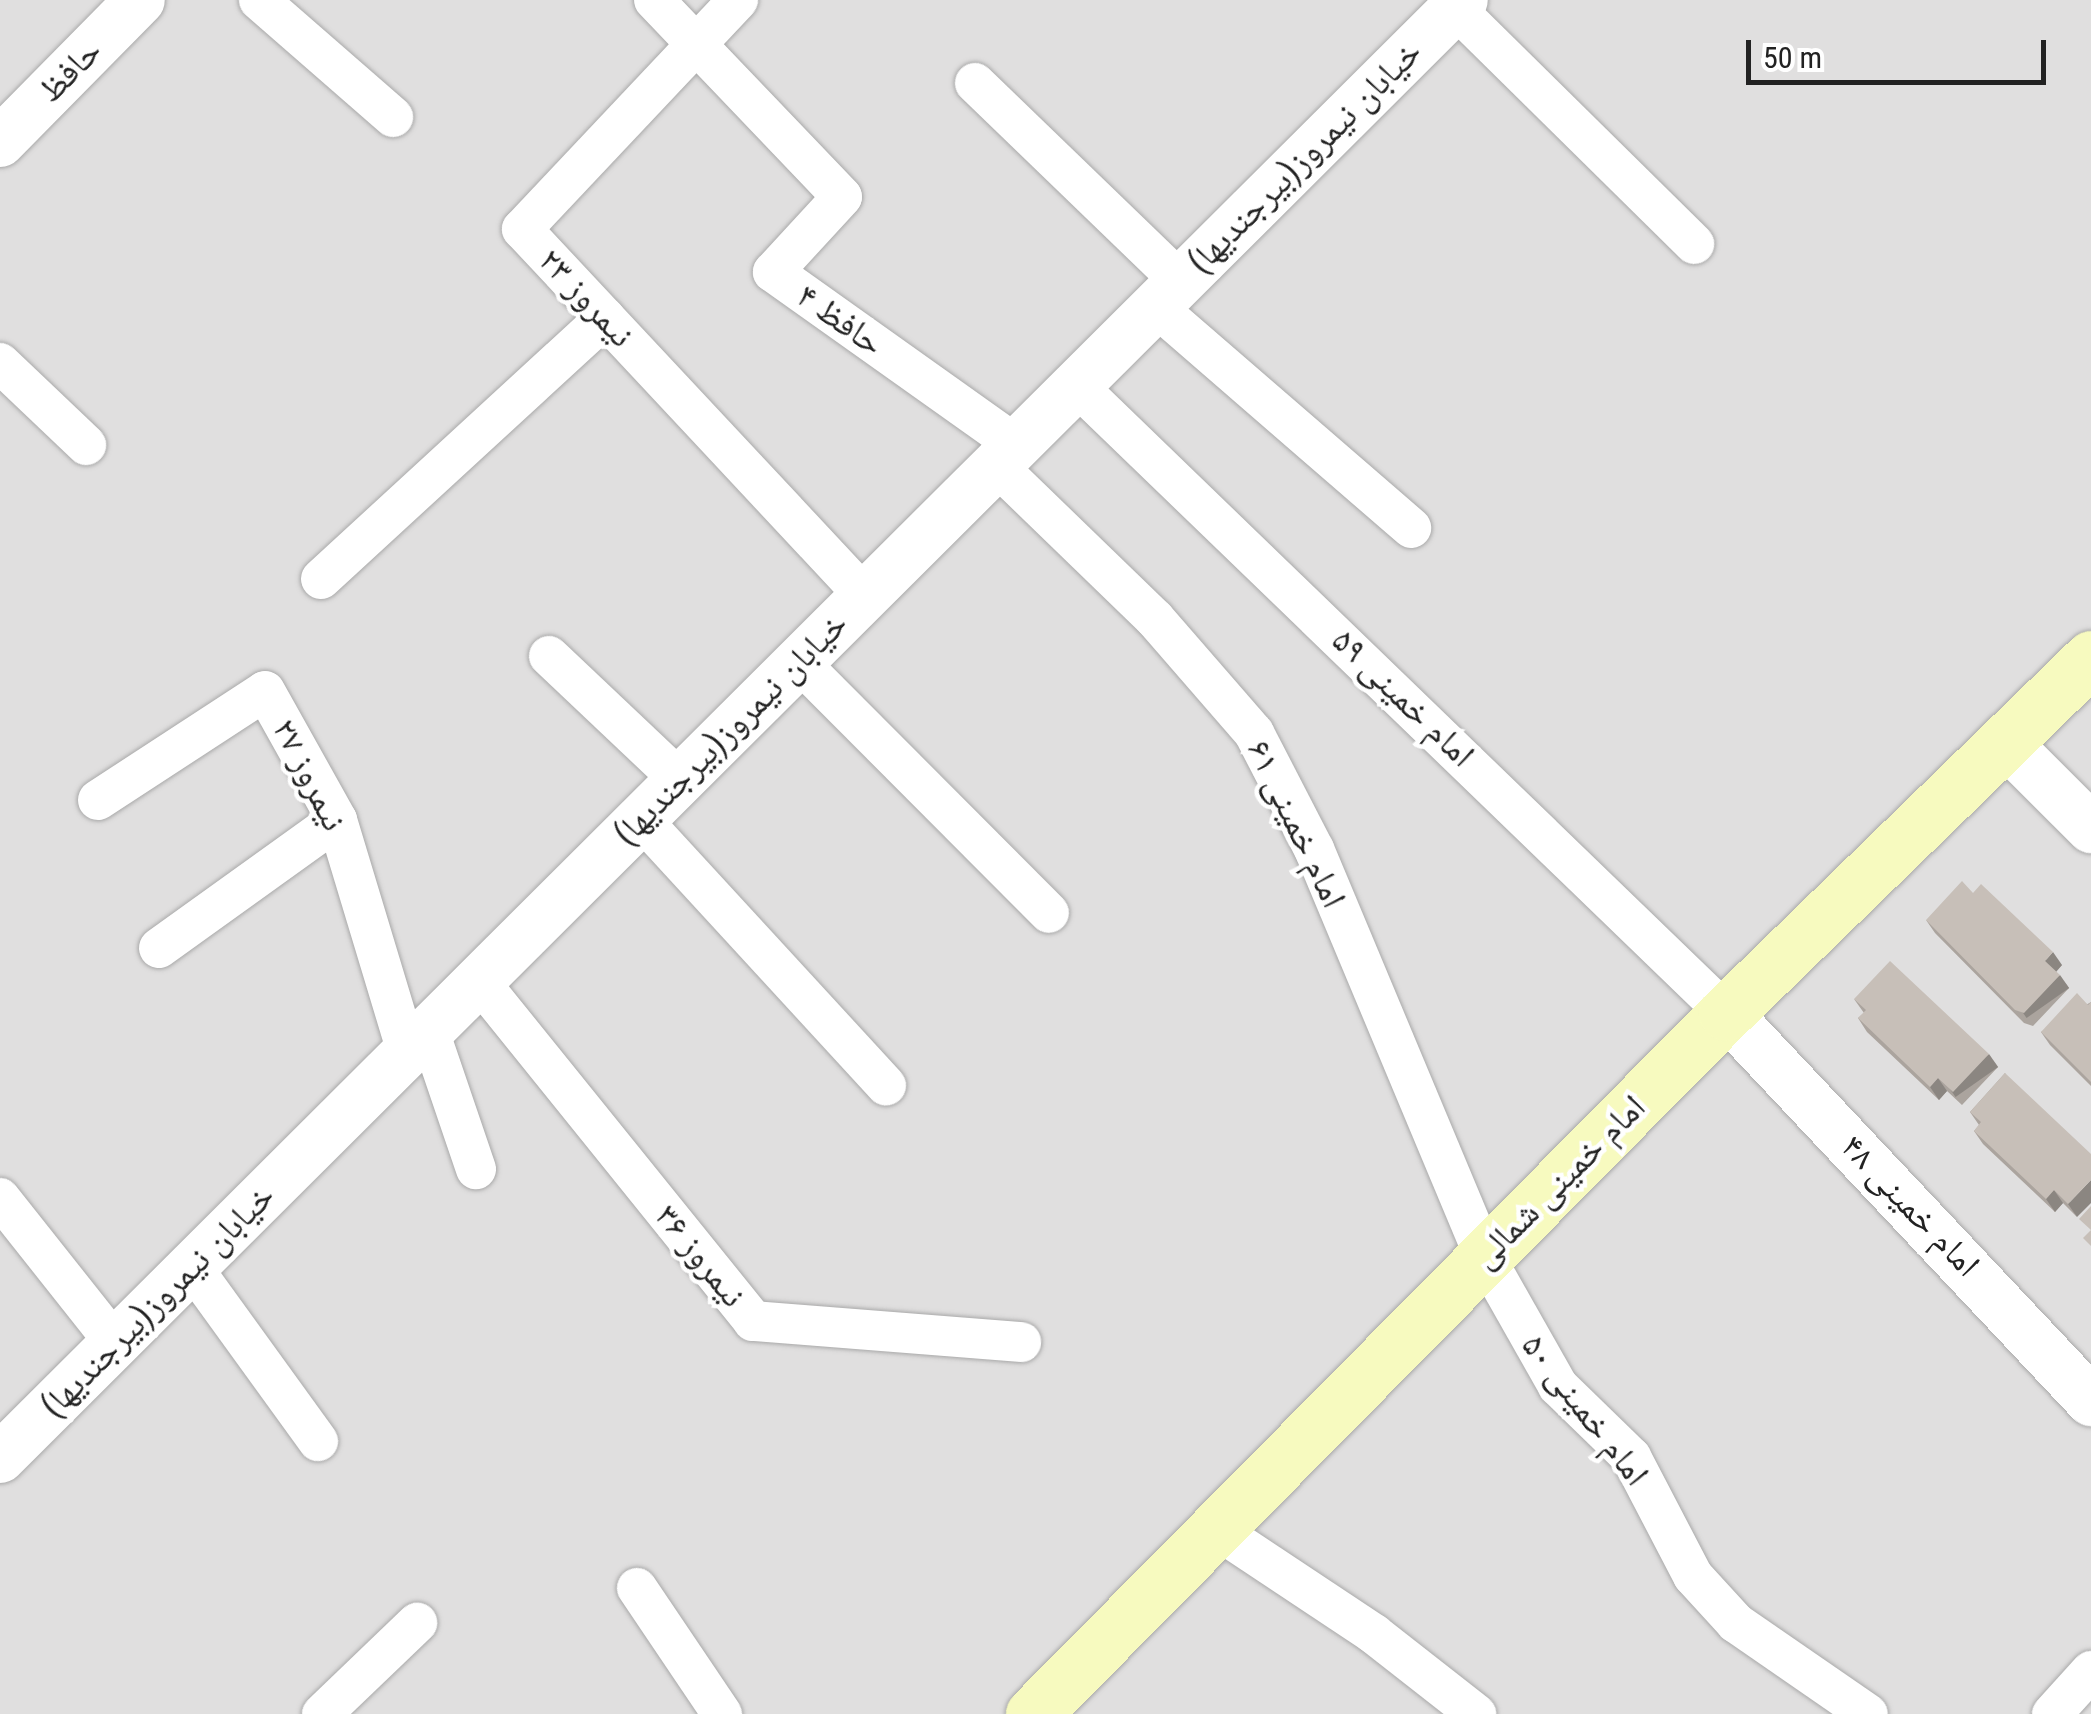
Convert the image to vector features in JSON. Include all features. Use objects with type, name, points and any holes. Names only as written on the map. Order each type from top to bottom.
[{"type":"main road","name":"امام خمینی شمالی","points":[[1033,1714],[1726,1013],[2091,658]]},
{"type":"street","name":"حافظ","points":[[0,142],[140,0]]},
{"type":"street","points":[[259,0],[394,117]]},
{"type":"street","name":"حافظ ۴","points":[[654,0],[698,39],[842,197],[773,272],[1006,455]]},
{"type":"street","name":"نیمروز ۲۳","points":[[738,0],[522,230],[864,596]]},
{"type":"street","points":[[1459,4],[1694,244]]},
{"type":"street","name":"خیابان نیمروز(بیرجندیها)","points":[[0,1458],[1459,4]]},
{"type":"street","points":[[975,82],[1168,294],[1411,528]]},
{"type":"street","points":[[321,579],[604,318]]},
{"type":"street","points":[[0,363],[86,445]]},
{"type":"street","name":"امام خمینی ۵۹","points":[[1076,386],[1726,1013]]},
{"type":"street","name":"امام خمینی ۶۱","points":[[1006,455],[1254,733],[1314,850],[1485,1257]]},
{"type":"street","points":[[549,656],[680,780]]},
{"type":"street","points":[[799,662],[1050,913]]},
{"type":"street","name":"نیمروز ۲۷","points":[[98,800],[265,691],[336,820],[418,1041],[476,1169]]},
{"type":"street","points":[[2005,742],[2091,828]]},
{"type":"street","points":[[641,819],[886,1085]]},
{"type":"street","points":[[159,948],[336,820]]},
{"type":"street","name":"نیمروز ۳۶","points":[[478,981],[753,1321],[1021,1342]]},
{"type":"street","name":"امام خمینی ۴۸","points":[[1726,1013],[2091,1401]]},
{"type":"street","points":[[0,1198],[115,1343]]},
{"type":"street","name":"امام خمینی ۵۰","points":[[1485,1257],[1558,1386],[1631,1457],[1693,1576],[1736,1623],[1868,1714]]},
{"type":"street","points":[[192,1267],[318,1440]]},
{"type":"street","points":[[1216,1529],[1374,1634],[1458,1708]]},
{"type":"street","points":[[636,1588],[722,1714]]},
{"type":"street","points":[[322,1714],[417,1623]]},
{"type":"street","points":[[2052,1714],[2091,1671]]},
{"type":"shaded area","points":[[0,0],[2091,0],[2091,1714],[0,1714]]},
{"type":"building","points":[[1962,881],[1973,893],[1981,884],[2053,952],[2045,961],[2060,975],[2024,1013],[2015,1010],[1926,920]]},
{"type":"building","points":[[1890,961],[1989,1054],[1953,1092],[1938,1078],[1930,1087],[1858,1018],[1866,1010],[1854,999]]},
{"type":"building","points":[[2077,993],[2088,1005],[2091,1002],[2091,1082],[2041,1032]]},
{"type":"building","points":[[2005,1073],[2091,1154],[2091,1180],[2068,1204],[2054,1190],[2046,1199],[1974,1131],[1981,1122],[1970,1112]]},
{"type":"building","points":[[2091,1206],[2091,1230],[2079,1219]]},
{"type":"building","points":[[2091,1230],[2091,1246],[2083,1238]]}]
